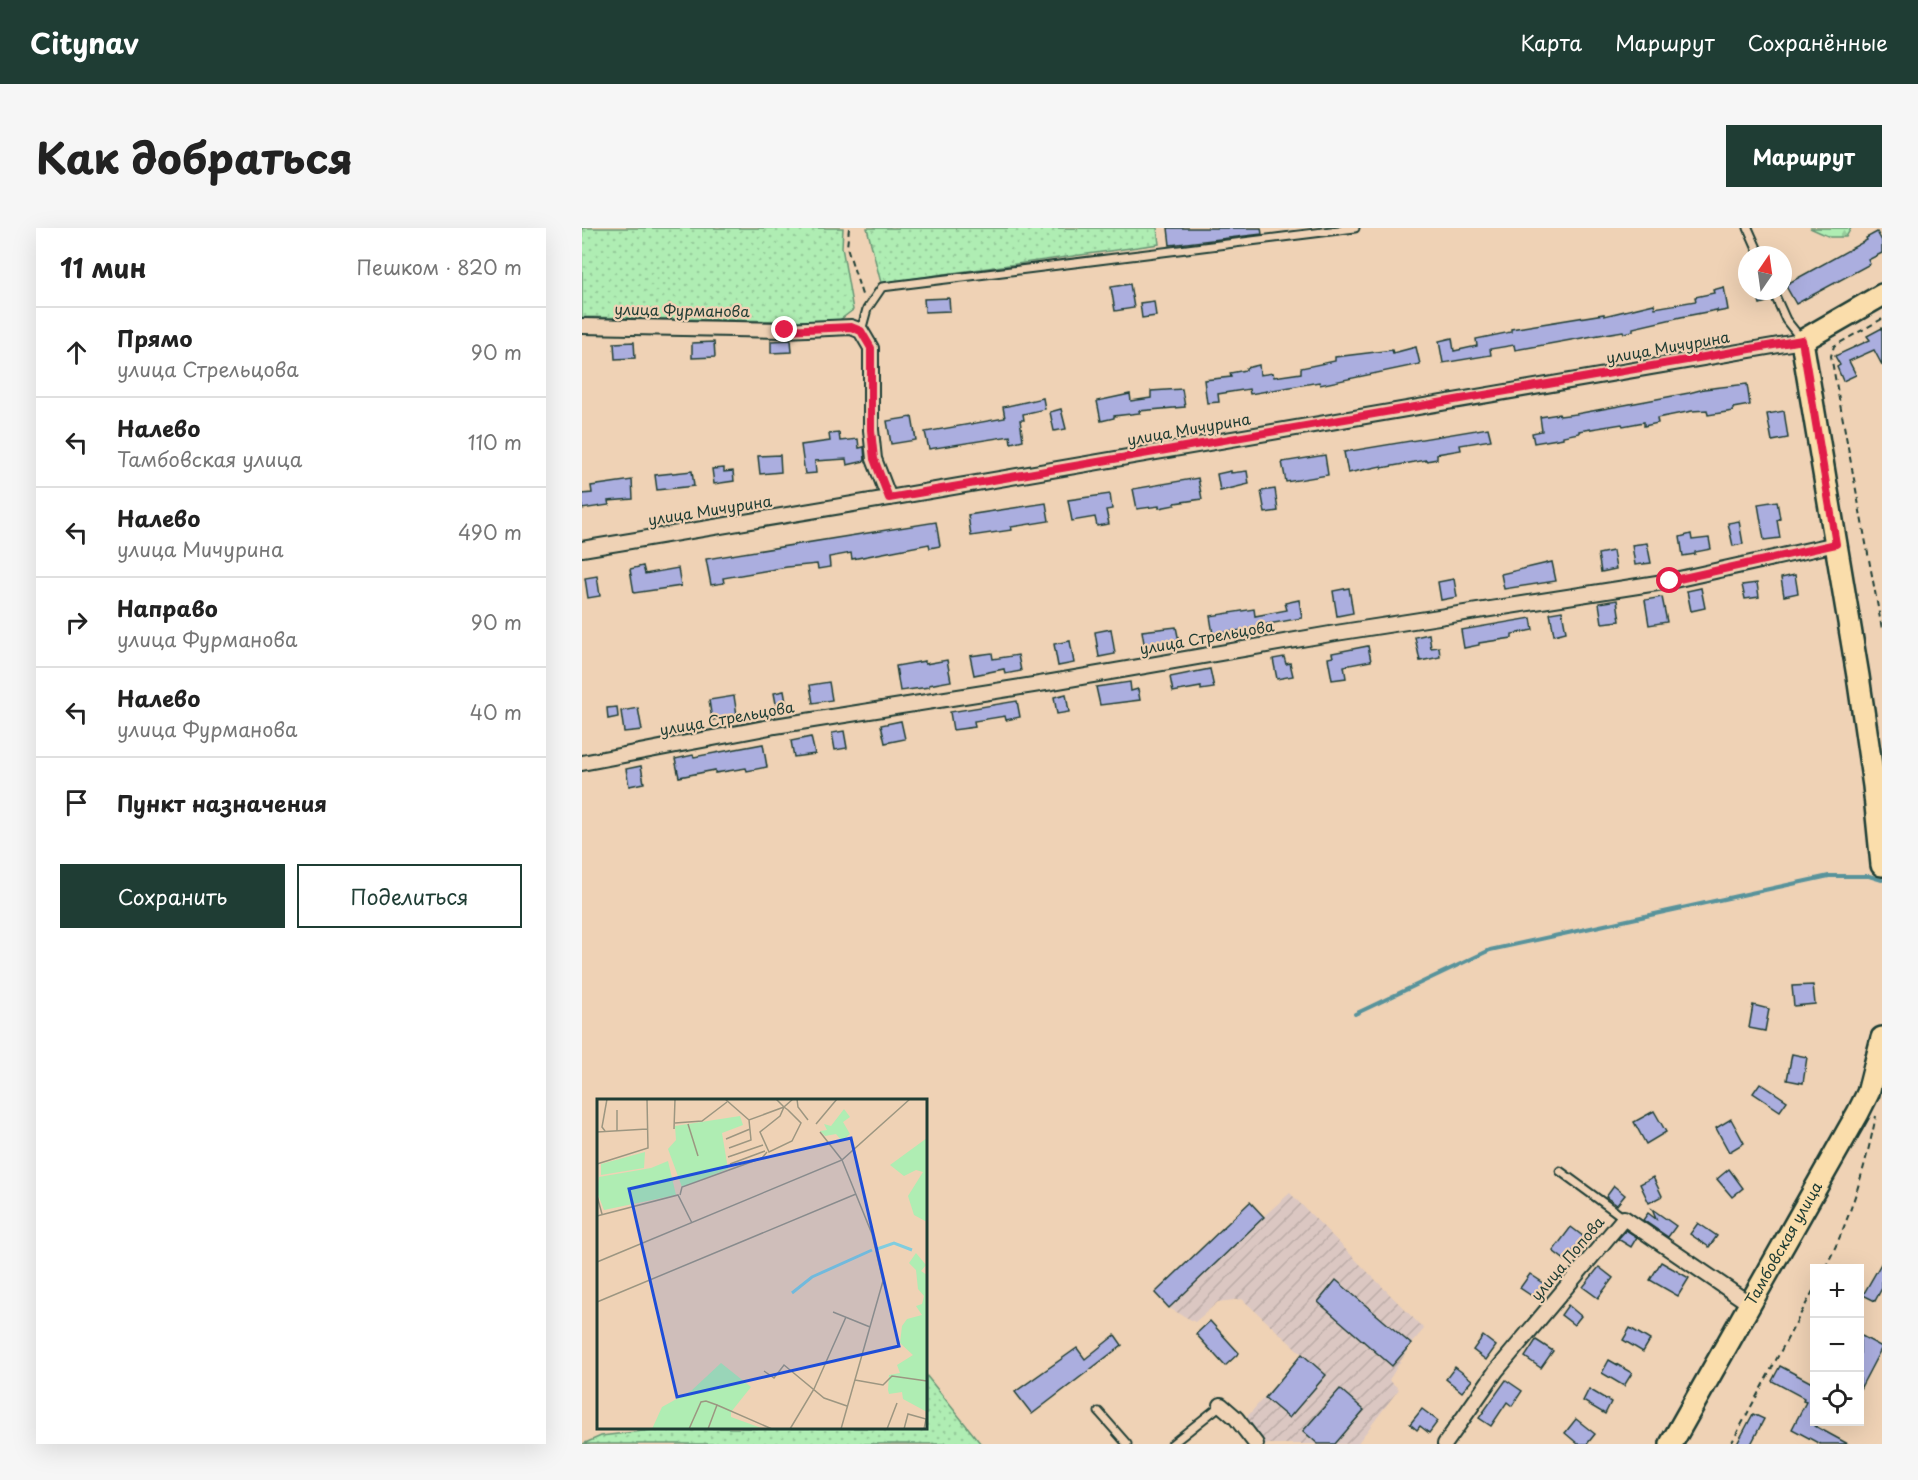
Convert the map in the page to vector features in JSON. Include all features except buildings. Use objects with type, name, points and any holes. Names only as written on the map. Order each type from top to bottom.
[{"type":"main road","points":[[1882,295],[1802,340],[1874,786],[1882,865]]},
{"type":"main road","name":"Тамбовская улица","points":[[1671,1444],[1868,1094],[1882,1038]]},
{"type":"street","name":"улица Фурманова","points":[[582,326],[785,330],[851,327],[861,331]]},
{"type":"street","points":[[861,331],[871,348],[871,430],[874,459],[889,498]]},
{"type":"street","name":"улица Мичурина","points":[[582,549],[1802,340]]},
{"type":"street","name":"улица Стрельцова","points":[[582,763],[786,724],[1052,682],[1336,633],[1670,581],[1836,544]]},
{"type":"street","name":"улица Попова","points":[[1445,1444],[1496,1371],[1624,1218],[1750,1304]]},
{"type":"street","points":[[1221,1405],[1236,1418],[1256,1444]]},
{"type":"lane","points":[[861,331],[867,309],[882,287],[1354,228]]},
{"type":"lane","points":[[1748,228],[1756,246]]},
{"type":"lane","points":[[1777,300],[1786,320],[1802,340]]},
{"type":"lane","points":[[1560,1171],[1624,1218]]},
{"type":"lane","points":[[1172,1444],[1221,1405]]},
{"type":"lane","points":[[1099,1413],[1127,1444]]},
{"type":"path","points":[[849,228],[847,247],[867,309]]},
{"type":"path","points":[[1882,319],[1834,346],[1831,357],[1882,629]]},
{"type":"path","points":[[1828,1264],[1839,1242],[1867,1159],[1876,1113]]},
{"type":"path","points":[[1731,1444],[1810,1298]]},
{"type":"shaded area","points":[[1290,1193],[1424,1329],[1411,1344],[1389,1380],[1399,1389],[1357,1444],[1264,1444],[1246,1418],[1302,1354],[1242,1299],[1218,1302],[1195,1322],[1169,1308],[1155,1293],[1250,1202],[1264,1216]]},
{"type":"green space","points":[[582,228],[843,228],[842,247],[853,310],[837,322],[582,317]]},
{"type":"green space","points":[[867,228],[1157,228],[1159,244],[881,283]]},
{"type":"green space","points":[[1810,228],[1851,228],[1846,237],[1830,237]]},
{"type":"green space","points":[[927,1376],[981,1444],[583,1444],[601,1436],[660,1429],[927,1429]]},
{"type":"waterway","points":[[1355,1014],[1490,950],[1829,876],[1869,876],[1882,880]]},
{"type":"route","points":[[785,330],[851,327],[861,331],[871,348],[871,430],[874,459],[889,498],[1751,351],[1802,340],[1812,389],[1836,544],[1670,581]]}]
